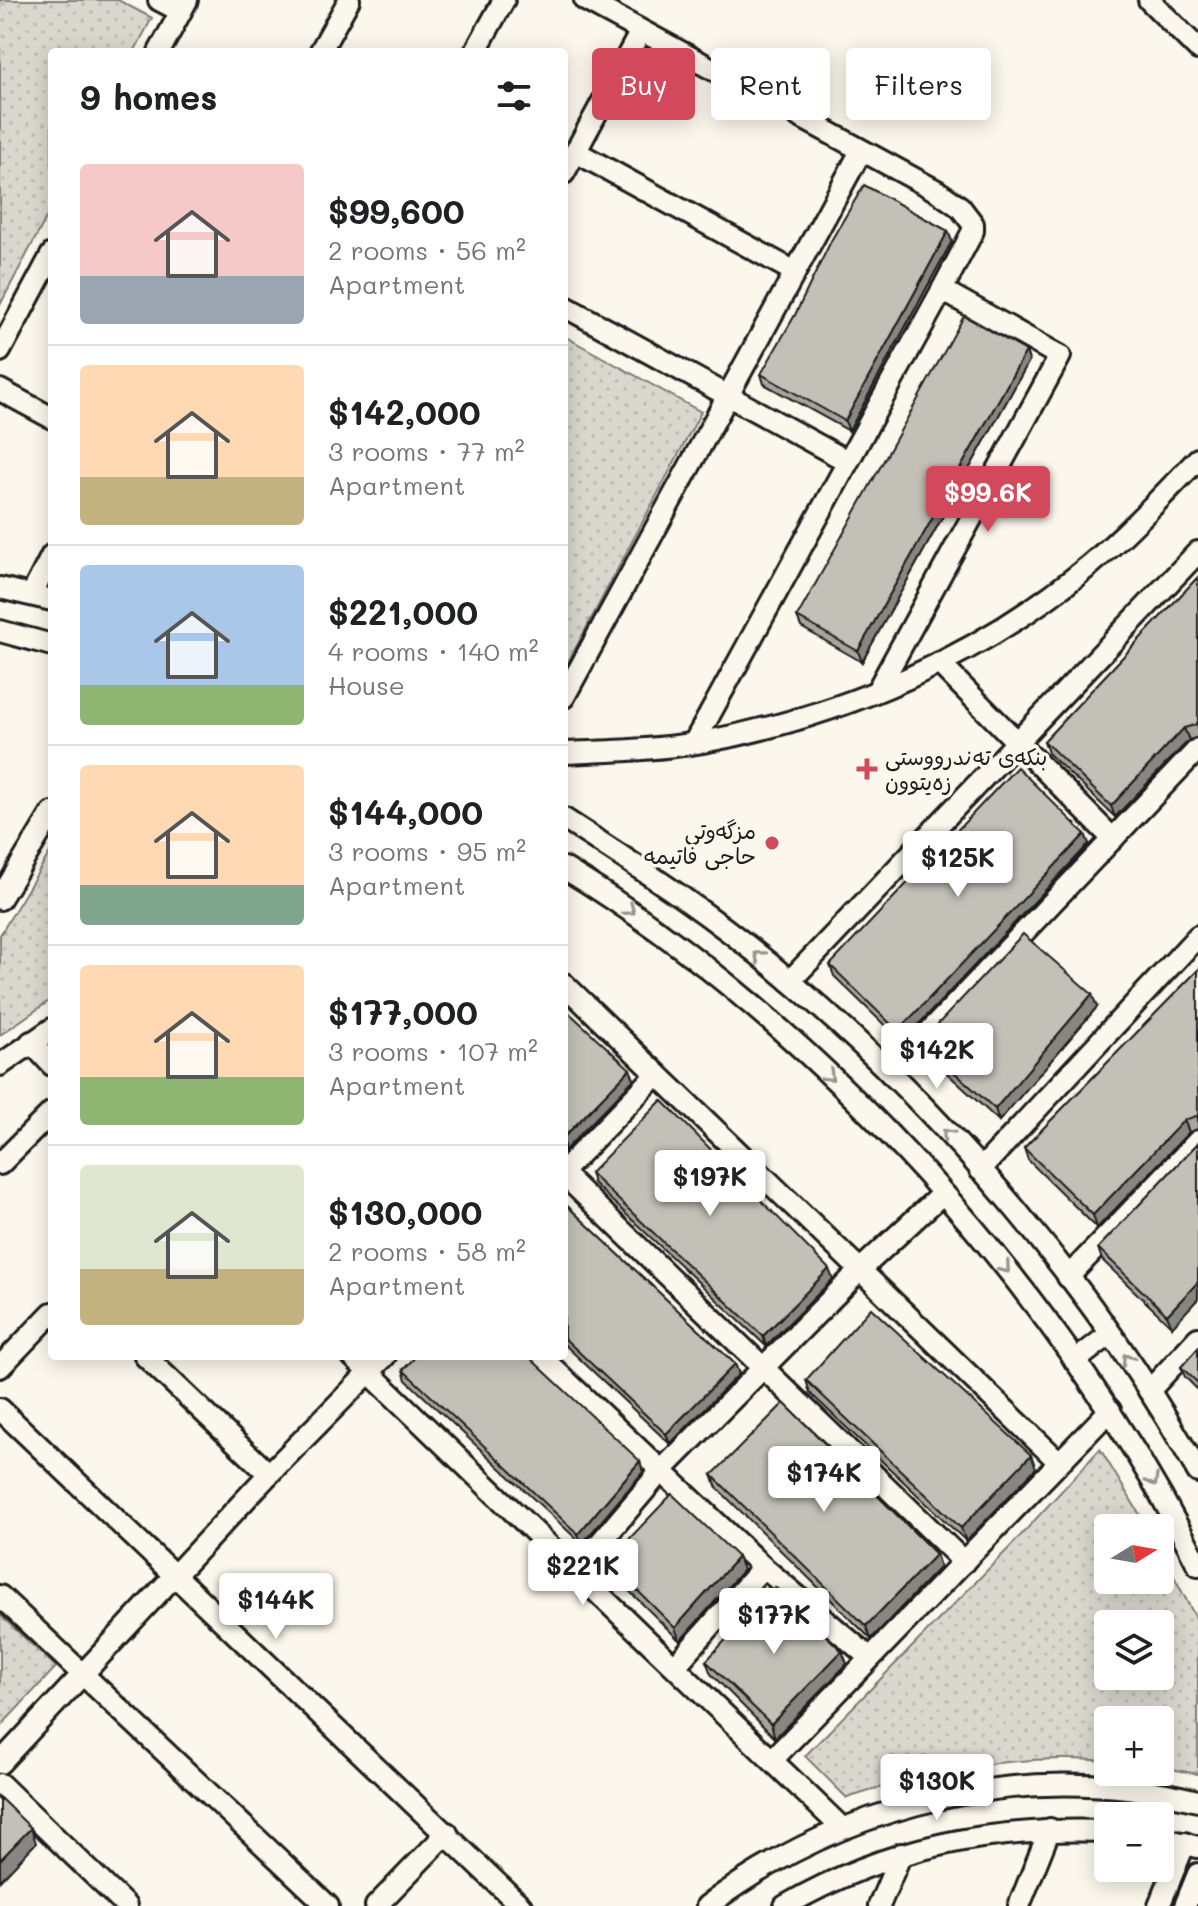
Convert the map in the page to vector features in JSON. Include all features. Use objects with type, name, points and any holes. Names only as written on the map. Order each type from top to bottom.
[{"type":"street","points":[[159,0],[184,6],[161,48]]},
{"type":"street","points":[[322,48],[349,0]]},
{"type":"street","points":[[477,48],[504,0]]},
{"type":"street","points":[[585,0],[937,191],[970,217],[973,231],[694,743]]},
{"type":"street","points":[[1149,0],[1198,49]]},
{"type":"street","points":[[568,166],[641,31]]},
{"type":"street","points":[[568,690],[861,151]]},
{"type":"street","points":[[576,152],[795,272]]},
{"type":"street","points":[[0,351],[48,261]]},
{"type":"street","points":[[877,691],[1060,356],[942,290]]},
{"type":"street","points":[[568,308],[847,461]]},
{"type":"street","points":[[0,390],[48,416]]},
{"type":"street","points":[[568,753],[694,743],[828,710],[939,663],[1035,607],[1090,565],[1198,459]]},
{"type":"street","points":[[790,981],[1198,552]]},
{"type":"street","points":[[32,594],[48,563]]},
{"type":"street","points":[[0,588],[48,599]]},
{"type":"street","points":[[0,631],[48,644]]},
{"type":"street","points":[[939,663],[1113,839]]},
{"type":"street","points":[[890,1073],[1198,749]]},
{"type":"street","points":[[0,899],[48,820]]},
{"type":"street","points":[[568,822],[641,868],[790,981],[890,1073],[980,1170],[1068,1277],[1149,1391],[1198,1472]]},
{"type":"street","points":[[568,870],[668,938],[753,1006],[871,1117],[942,1194],[1014,1278],[1110,1410],[1198,1565]]},
{"type":"street","points":[[980,1170],[1198,936]]},
{"type":"street","points":[[568,988],[1059,1462]]},
{"type":"street","points":[[0,1065],[48,1031]]},
{"type":"street","points":[[31,1042],[48,1061]]},
{"type":"street","points":[[568,1168],[657,1074]]},
{"type":"street","points":[[0,1164],[48,1116]]},
{"type":"street","points":[[1068,1277],[1198,1141]]},
{"type":"street","points":[[568,1176],[964,1562]]},
{"type":"street","points":[[577,1570],[661,1471],[860,1270],[942,1194]]},
{"type":"street","points":[[0,1367],[48,1317]]},
{"type":"street","points":[[1075,1361],[1110,1334]]},
{"type":"street","points":[[1149,1391],[1198,1338]]},
{"type":"street","points":[[149,1360],[269,1474]]},
{"type":"street","points":[[356,1360],[842,1828]]},
{"type":"street","points":[[0,1763],[269,1474],[381,1360]]},
{"type":"street","points":[[544,1360],[763,1567],[870,1658]]},
{"type":"street","points":[[0,1409],[521,1906]]},
{"type":"street","points":[[772,1760],[1110,1410]]},
{"type":"street","points":[[675,1666],[763,1567]]},
{"type":"street","points":[[0,1596],[328,1906]]},
{"type":"street","points":[[0,1784],[126,1906]]},
{"type":"street","points":[[707,1906],[775,1860],[842,1828],[905,1806],[997,1788],[1091,1785],[1138,1789],[1198,1801]]},
{"type":"street","points":[[785,1906],[873,1863],[930,1845],[989,1834],[1050,1829],[1094,1831]]},
{"type":"street","points":[[1019,1906],[1050,1829]]},
{"type":"street","points":[[376,1906],[447,1833]]},
{"type":"street","points":[[1159,1906],[1191,1845]]},
{"type":"street","points":[[879,1906],[901,1854]]},
{"type":"street","points":[[1185,1906],[1198,1874]]},
{"type":"shaded area","points":[[0,0],[118,0],[152,18],[136,48],[48,48],[48,215],[0,305]]},
{"type":"shaded area","points":[[568,338],[701,412],[568,662]]},
{"type":"shaded area","points":[[48,856],[48,1002],[0,1035],[0,935]]},
{"type":"shaded area","points":[[1100,1449],[1139,1514],[1094,1514],[1094,1594],[1174,1594],[1174,1577],[1198,1622],[1198,1774],[1174,1770],[1174,1706],[1094,1706],[1094,1760],[1042,1759],[976,1766],[911,1779],[847,1798],[805,1756],[1012,1545]]},
{"type":"shaded area","points":[[0,1615],[56,1667],[0,1727]]},
{"type":"building","points":[[864,185],[948,231],[845,421],[761,374]]},
{"type":"building","points":[[964,316],[1026,351],[858,651],[797,617]]},
{"type":"building","points":[[1198,577],[1198,722],[1184,728],[1111,806],[1044,741]]},
{"type":"building","points":[[1017,767],[1085,834],[898,1031],[830,965]]},
{"type":"building","points":[[1023,934],[1092,994],[995,1109],[921,1042]]},
{"type":"building","points":[[1198,970],[1198,1117],[1184,1120],[1093,1215],[1024,1148]]},
{"type":"building","points":[[568,1012],[630,1069],[568,1133]]},
{"type":"building","points":[[662,1100],[829,1269],[763,1336],[590,1173]]},
{"type":"building","points":[[1198,1143],[1198,1282],[1167,1315],[1098,1248]]},
{"type":"building","points":[[568,1207],[735,1364],[666,1434],[568,1342]]},
{"type":"building","points":[[871,1308],[1031,1455],[961,1528],[806,1380]]},
{"type":"building","points":[[1198,1348],[1198,1383],[1181,1367]]},
{"type":"building","points":[[412,1360],[532,1360],[640,1461],[578,1534],[403,1370]]},
{"type":"building","points":[[784,1403],[936,1554],[866,1626],[712,1475]]},
{"type":"building","points":[[672,1494],[738,1557],[675,1628],[608,1561]]},
{"type":"building","points":[[775,1587],[842,1651],[771,1724],[706,1661]]},
{"type":"building","points":[[0,1798],[31,1828],[0,1860]]},
{"type":"place","name":"بنکەی تەندرووستی زەیتوون","points":[[867,769]]},
{"type":"place","name":"مزگەوتی حاجی فاتیمە","points":[[772,843]]}]
